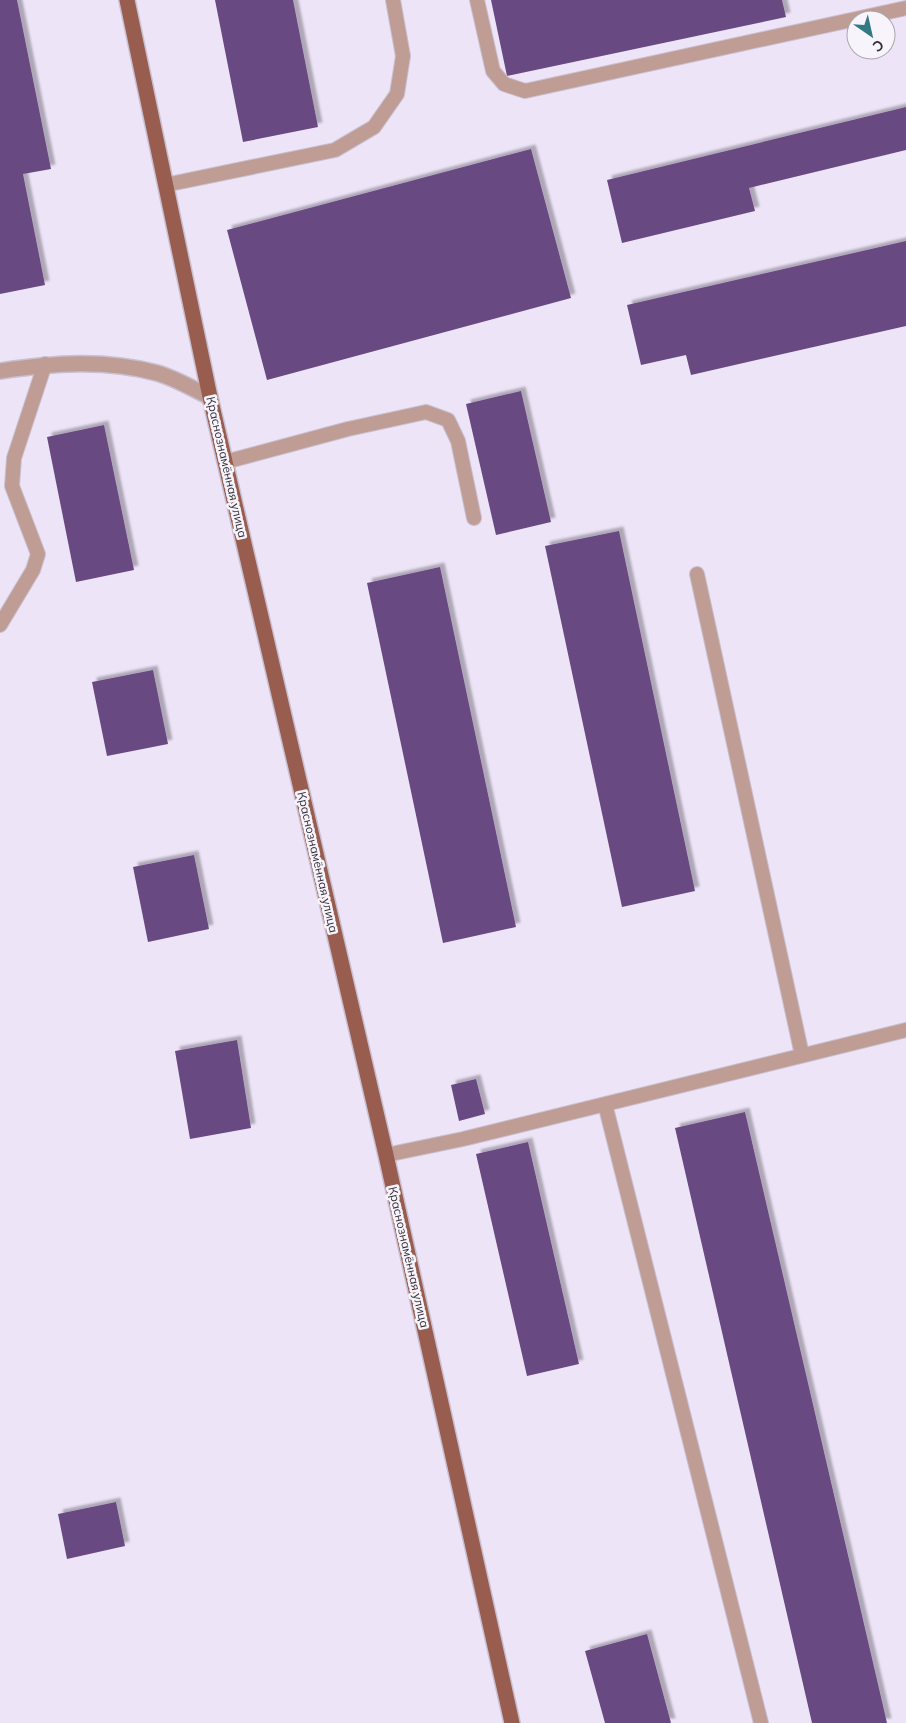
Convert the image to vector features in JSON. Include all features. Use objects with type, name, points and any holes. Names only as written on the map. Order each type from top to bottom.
[{"type":"main road","name":"Краснознамённая улица","points":[[127,0],[210,397],[386,1154],[512,1723]]},
{"type":"street","points":[[0,371],[45,364],[105,363],[158,374],[210,397]]},
{"type":"lane","points":[[165,185],[335,150],[374,128],[398,94],[403,56],[393,0]]},
{"type":"lane","points":[[477,0],[493,71],[504,84],[525,91],[906,8]]},
{"type":"lane","points":[[0,625],[33,570],[38,554],[12,486],[14,458],[45,364]]},
{"type":"lane","points":[[225,462],[348,429],[426,412],[448,420],[458,441],[474,518]]},
{"type":"lane","points":[[697,574],[802,1056]]},
{"type":"lane","points":[[386,1154],[463,1139],[906,1030]]},
{"type":"lane","points":[[605,1104],[761,1723]]},
{"type":"building","points":[[0,0],[17,0],[51,169],[23,174],[45,285],[0,294]]},
{"type":"building","points":[[215,0],[293,0],[318,127],[243,142]]},
{"type":"building","points":[[491,0],[782,0],[786,17],[507,76]]},
{"type":"building","points":[[906,107],[906,150],[749,188],[755,211],[622,243],[607,180]]},
{"type":"building","points":[[531,149],[571,298],[267,380],[227,230]]},
{"type":"building","points":[[906,241],[906,326],[691,375],[686,355],[641,365],[627,305]]},
{"type":"building","points":[[521,391],[551,522],[496,535],[466,404]]},
{"type":"building","points":[[104,425],[134,570],[76,582],[47,437]]},
{"type":"building","points":[[619,531],[695,891],[622,907],[545,546]]},
{"type":"building","points":[[440,567],[516,927],[443,943],[367,583]]},
{"type":"building","points":[[153,670],[168,744],[107,756],[92,682]]},
{"type":"building","points":[[194,855],[209,929],[148,942],[133,867]]},
{"type":"building","points":[[237,1040],[251,1128],[190,1139],[175,1051]]},
{"type":"building","points":[[476,1079],[485,1114],[459,1121],[451,1085]]},
{"type":"building","points":[[745,1112],[887,1723],[812,1723],[675,1128]]},
{"type":"building","points":[[528,1142],[579,1364],[527,1376],[476,1154]]},
{"type":"building","points":[[116,1502],[125,1546],[67,1559],[58,1514]]},
{"type":"building","points":[[647,1634],[671,1723],[605,1723],[585,1651]]}]
